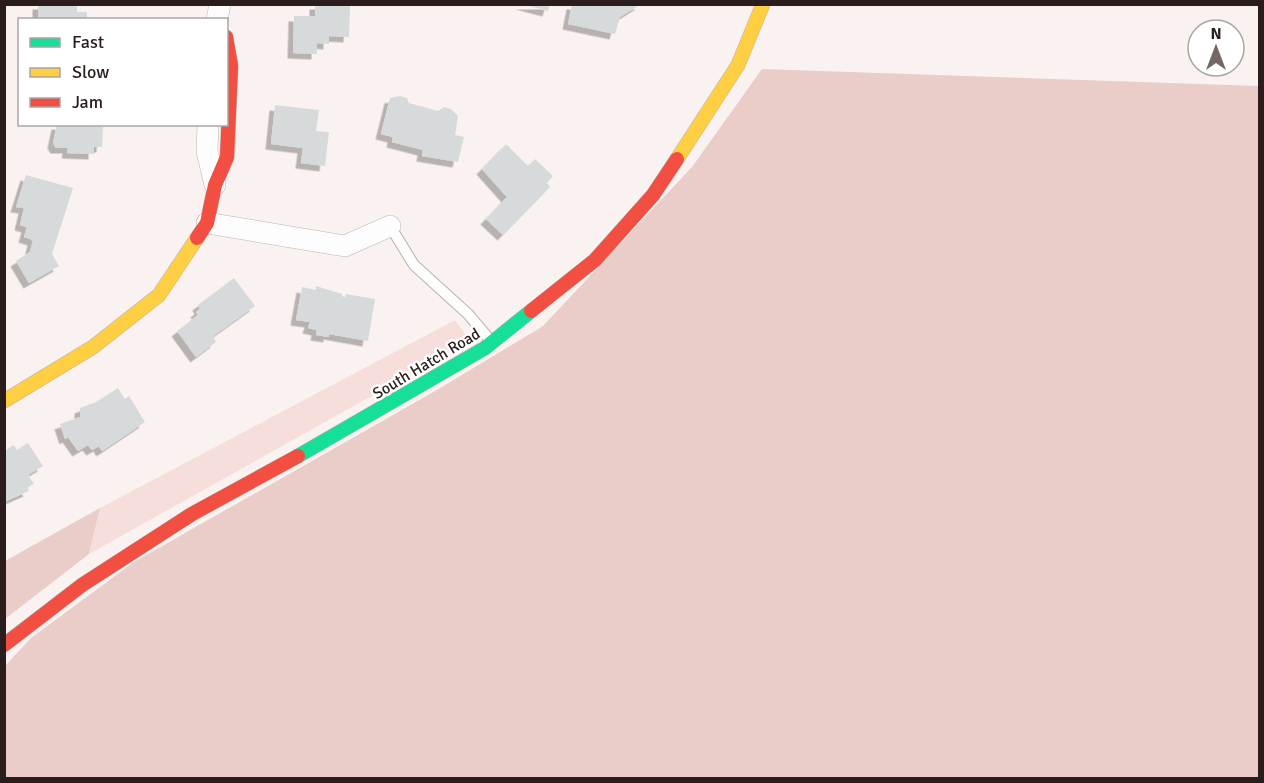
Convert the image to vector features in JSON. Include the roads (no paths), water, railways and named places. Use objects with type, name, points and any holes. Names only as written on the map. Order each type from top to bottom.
[{"type":"main road","name":"South Hatch Road","points":[[4,645],[82,585],[192,514],[402,398],[493,342],[595,260],[653,195],[738,65],[763,4]]},
{"type":"main road","points":[[4,401],[93,347],[159,295],[207,223],[214,185],[227,157],[231,66],[228,49]]},
{"type":"street","points":[[208,126],[207,151],[214,185]]},
{"type":"street","points":[[207,223],[345,246],[390,226]]},
{"type":"lane","points":[[390,226],[414,265],[468,314],[493,342]]}]
